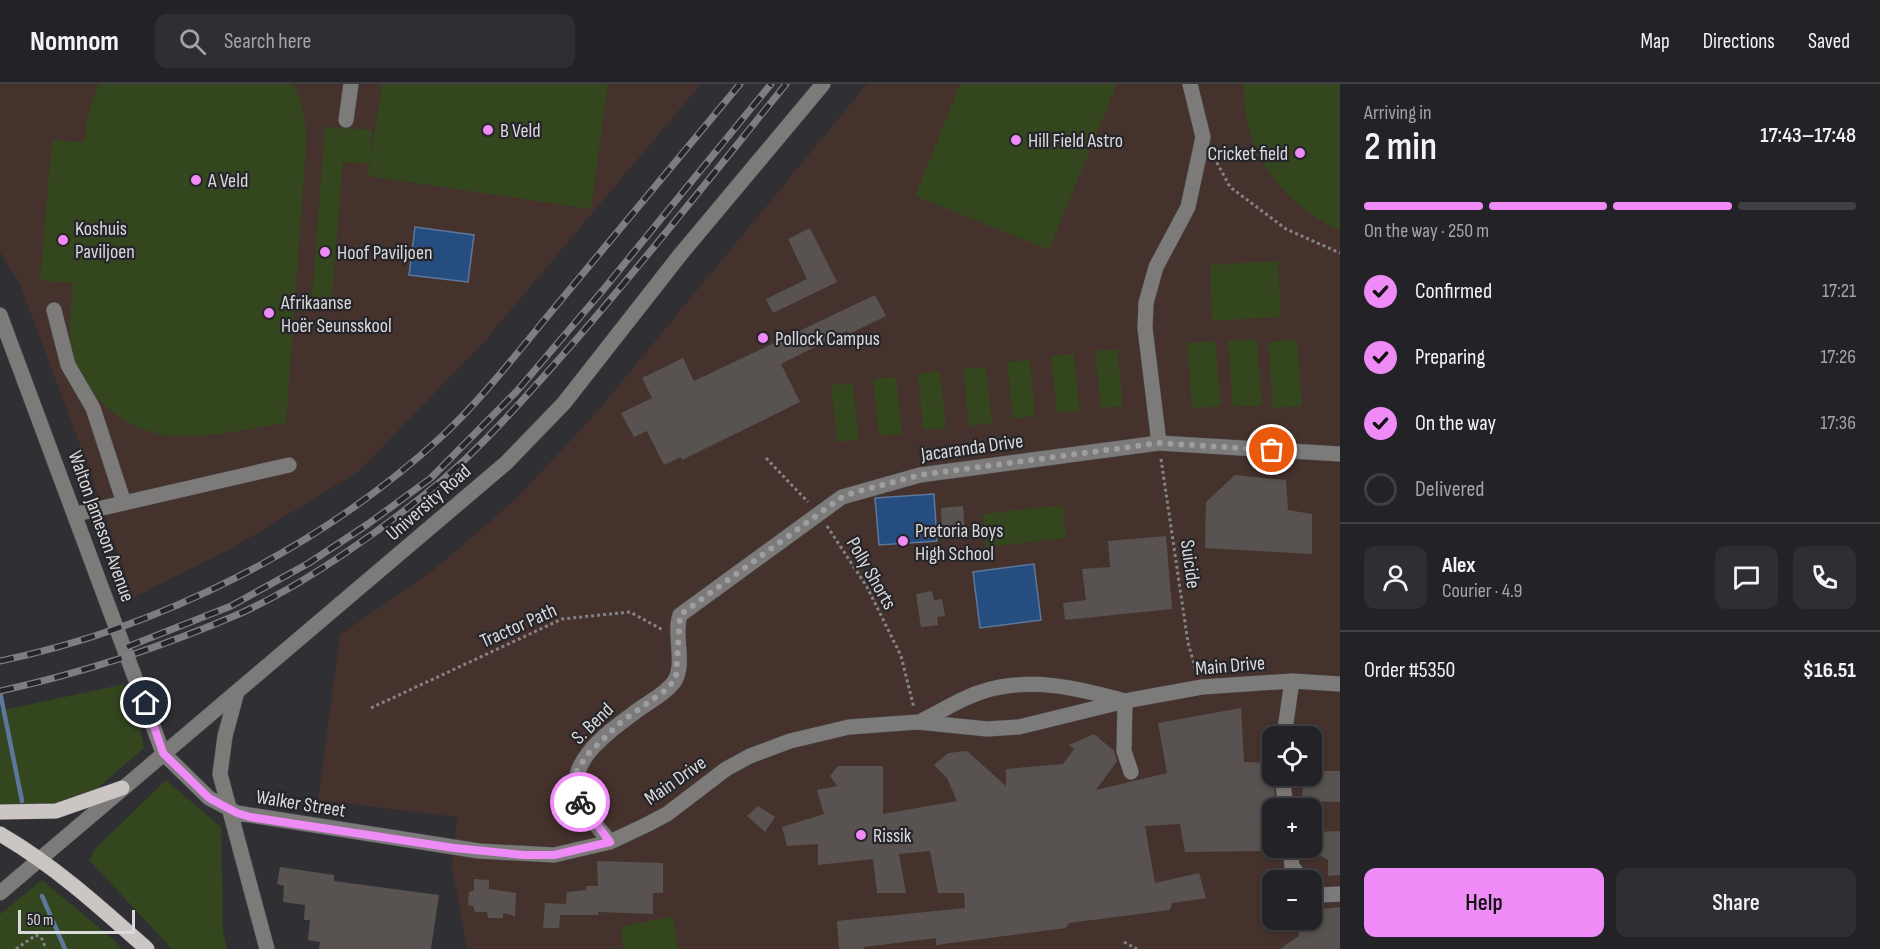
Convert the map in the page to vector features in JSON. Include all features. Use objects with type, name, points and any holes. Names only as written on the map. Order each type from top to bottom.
[{"type":"main road","points":[[0,812],[56,811],[122,788]]},
{"type":"main road","points":[[0,834],[40,857],[80,888],[147,949]]},
{"type":"street","points":[[346,120],[351,84]]},
{"type":"street","name":"University Road","points":[[0,893],[506,463],[564,403],[680,255],[823,84]]},
{"type":"street","points":[[1159,443],[1145,328],[1146,303],[1156,267],[1188,207],[1203,137],[1190,84]]},
{"type":"street","points":[[54,310],[68,365],[90,400],[124,503]]},
{"type":"street","name":"Walton Jameson Avenue","points":[[0,315],[76,514],[163,753]]},
{"type":"street","name":"Jacaranda Drive","points":[[677,644],[679,620],[683,611],[847,495],[920,475],[1159,443],[1340,454]]},
{"type":"street","points":[[76,514],[289,465]]},
{"type":"street","name":"S. Bend","points":[[610,842],[580,802],[575,789],[576,772],[587,755],[621,722],[672,685],[678,672],[677,644]]},
{"type":"street","points":[[1285,726],[1292,681]]},
{"type":"street","name":"Main Drive","points":[[454,848],[524,855],[554,855],[610,842],[667,814],[726,768],[750,756],[790,741],[849,727],[918,722],[987,729],[1019,727],[1125,701],[1202,687],[1292,681],[1340,684]]},
{"type":"street","name":"Main Drive","points":[[918,722],[981,692],[1022,684],[1046,684],[1125,701]]},
{"type":"street","points":[[237,692],[225,736],[220,774],[267,949]]},
{"type":"street","points":[[1125,701],[1124,751],[1131,772]]},
{"type":"street","name":"Walker Street","points":[[163,753],[209,798],[250,817],[454,848]]},
{"type":"street","points":[[1322,895],[1340,894]]},
{"type":"path","points":[[1203,137],[1230,187],[1286,228],[1340,253]]},
{"type":"path","name":"Suicide","points":[[1159,443],[1188,643],[1202,687]]},
{"type":"path","name":"Polly Shorts","points":[[766,458],[819,514],[867,587],[901,656],[918,722]]},
{"type":"path","name":"Tractor Path","points":[[371,708],[562,619],[630,612],[663,631],[677,644]]},
{"type":"path","points":[[16,949],[36,935],[42,939],[46,949]]},
{"type":"path","points":[[1124,942],[1137,949]]},
{"type":"shaded area","name":"Afrikaanse Hoër Seunsskool","points":[[0,84],[701,84],[483,343],[358,472],[236,546],[133,598],[89,469],[19,282],[0,252]]},
{"type":"shaded area","name":"Pretoria Boys High School","points":[[867,84],[1340,84],[1340,949],[467,949],[452,867],[457,817],[318,800],[340,635],[436,568],[517,498],[595,414]]},
{"type":"green space","points":[[99,84],[293,84],[301,100],[307,136],[286,423],[203,436],[157,434],[139,428],[107,408],[84,379],[76,362],[70,336],[73,283],[40,280],[52,140],[84,142],[88,113]]},
{"type":"green space","name":"B Veld","points":[[382,84],[608,84],[591,209],[368,176],[370,164],[343,162],[331,310],[311,309],[325,127],[372,130],[371,158]]},
{"type":"green space","name":"Hill Field Astro","points":[[960,84],[1117,84],[1049,250],[915,196]]},
{"type":"green space","name":"Cricket field","points":[[1244,84],[1340,84],[1340,231],[1300,206],[1269,172],[1258,153],[1250,131],[1245,108]]},
{"type":"green space","points":[[1278,261],[1281,317],[1212,321],[1210,265]]},
{"type":"green space","points":[[1257,339],[1262,405],[1233,407],[1228,341]]},
{"type":"green space","points":[[1297,340],[1302,406],[1273,408],[1268,342]]},
{"type":"green space","points":[[1215,341],[1221,406],[1192,409],[1187,343]]},
{"type":"green space","points":[[1117,349],[1123,406],[1101,408],[1095,351]]},
{"type":"green space","points":[[1074,354],[1080,411],[1057,413],[1051,356]]},
{"type":"green space","points":[[1030,360],[1035,416],[1013,419],[1007,362]]},
{"type":"green space","points":[[986,367],[992,423],[969,426],[963,369]]},
{"type":"green space","points":[[940,371],[946,428],[923,430],[918,374]]},
{"type":"green space","points":[[896,377],[902,434],[879,436],[873,379]]},
{"type":"green space","points":[[853,383],[859,440],[837,442],[831,385]]},
{"type":"green space","points":[[1063,505],[1066,538],[986,547],[983,514]]},
{"type":"green space","points":[[124,684],[136,709],[144,748],[94,791],[53,807],[0,807],[0,711]]},
{"type":"green space","points":[[166,780],[221,827],[223,931],[227,949],[172,949],[89,860],[95,849]]},
{"type":"green space","points":[[42,880],[122,949],[0,949],[0,914]]},
{"type":"green space","points":[[673,916],[678,949],[623,949],[621,927]]},
{"type":"water","points":[[415,227],[474,235],[468,282],[409,275]]},
{"type":"water","points":[[934,494],[937,541],[879,545],[875,498]]},
{"type":"water","points":[[1034,564],[1041,620],[980,628],[973,572]]},
{"type":"building","points":[[810,228],[837,282],[773,313],[766,299],[807,279],[788,239]]},
{"type":"building","points":[[875,295],[886,316],[849,334],[847,331],[781,364],[800,402],[682,460],[681,457],[664,465],[647,431],[634,437],[621,413],[652,398],[642,378],[683,358],[694,381]]},
{"type":"building","points":[[1235,475],[1286,480],[1288,510],[1312,514],[1312,554],[1205,548],[1206,502]]},
{"type":"building","points":[[963,506],[965,530],[942,535],[941,508]]},
{"type":"building","points":[[1166,536],[1172,609],[1065,620],[1063,603],[1086,600],[1082,569],[1110,567],[1108,541]]},
{"type":"building","points":[[932,591],[934,600],[942,599],[945,616],[937,617],[938,625],[921,627],[916,594]]},
{"type":"building","points":[[1241,708],[1244,762],[1262,763],[1262,786],[1274,786],[1275,798],[1262,798],[1262,851],[1185,852],[1180,824],[1145,826],[1155,883],[1199,873],[1206,898],[1172,903],[1170,910],[1069,923],[1066,928],[936,945],[936,938],[864,947],[864,949],[839,949],[837,921],[965,908],[964,893],[938,893],[930,851],[899,854],[906,893],[877,893],[873,859],[818,865],[818,844],[787,846],[782,827],[824,814],[817,790],[837,786],[830,776],[838,766],[883,766],[883,814],[957,801],[947,778],[934,765],[948,753],[967,751],[1006,786],[1006,769],[1063,764],[1074,749],[1069,745],[1094,734],[1114,751],[1117,761],[1096,790],[1167,773],[1158,723]]},
{"type":"building","points":[[1322,771],[1340,771],[1340,802],[1322,802],[1322,798],[1302,798],[1303,786],[1322,786]]},
{"type":"building","points":[[758,806],[775,817],[765,832],[747,816]]},
{"type":"building","points":[[1340,831],[1340,875],[1328,876],[1328,860],[1322,856],[1322,832]]},
{"type":"building","points":[[597,861],[663,863],[663,893],[653,893],[653,914],[598,912],[598,915],[560,915],[559,928],[543,928],[545,903],[566,904],[567,892],[586,890],[586,886],[598,886]]},
{"type":"building","points":[[280,867],[334,875],[334,881],[439,895],[431,949],[319,949],[320,942],[308,940],[310,920],[304,920],[305,905],[283,902],[284,886],[277,884]]},
{"type":"building","points":[[474,879],[489,880],[489,889],[516,893],[515,916],[503,913],[503,918],[488,918],[487,912],[475,912],[473,906],[468,905],[469,892],[474,890]]},
{"type":"building","points":[[1340,907],[1340,949],[1280,949],[1299,936],[1299,930],[1322,930],[1322,909]]},
{"type":"waterway","points":[[0,692],[22,801]]},
{"type":"waterway","points":[[42,896],[65,949]]},
{"type":"railway","points":[[0,661],[119,628],[177,605],[235,578],[343,515],[393,478],[456,423],[487,389],[740,84]]},
{"type":"railway","points":[[127,647],[231,606],[309,563],[431,478],[517,391],[603,290],[771,84]]},
{"type":"railway","points":[[0,691],[121,658],[239,614],[317,572],[418,500],[457,467],[522,401],[651,251],[786,84]]},
{"type":"way so far","points":[[580,802],[574,779],[587,755],[621,722],[666,690],[676,678],[679,620],[683,611],[842,497],[920,475],[1159,443],[1272,450]]},
{"type":"place","name":"B Veld","points":[[488,130]]},
{"type":"place","name":"Hill Field Astro","points":[[1016,140]]},
{"type":"place","name":"Cricket field","points":[[1300,153]]},
{"type":"place","name":"A Veld","points":[[196,180]]},
{"type":"place","name":"Koshuis Paviljoen","points":[[63,240]]},
{"type":"place","name":"Hoof Paviljoen","points":[[325,252]]},
{"type":"place","name":"Afrikaanse Hoër Seunsskool","points":[[269,313]]},
{"type":"place","name":"Pollock Campus","points":[[763,338]]},
{"type":"place","name":"Pretoria Boys High School","points":[[903,541]]},
{"type":"place","name":"Rissik","points":[[861,835]]},
{"type":"route","points":[[146,703],[163,753],[209,798],[237,813],[250,817],[454,848],[524,855],[554,855],[610,842],[580,802]]}]
